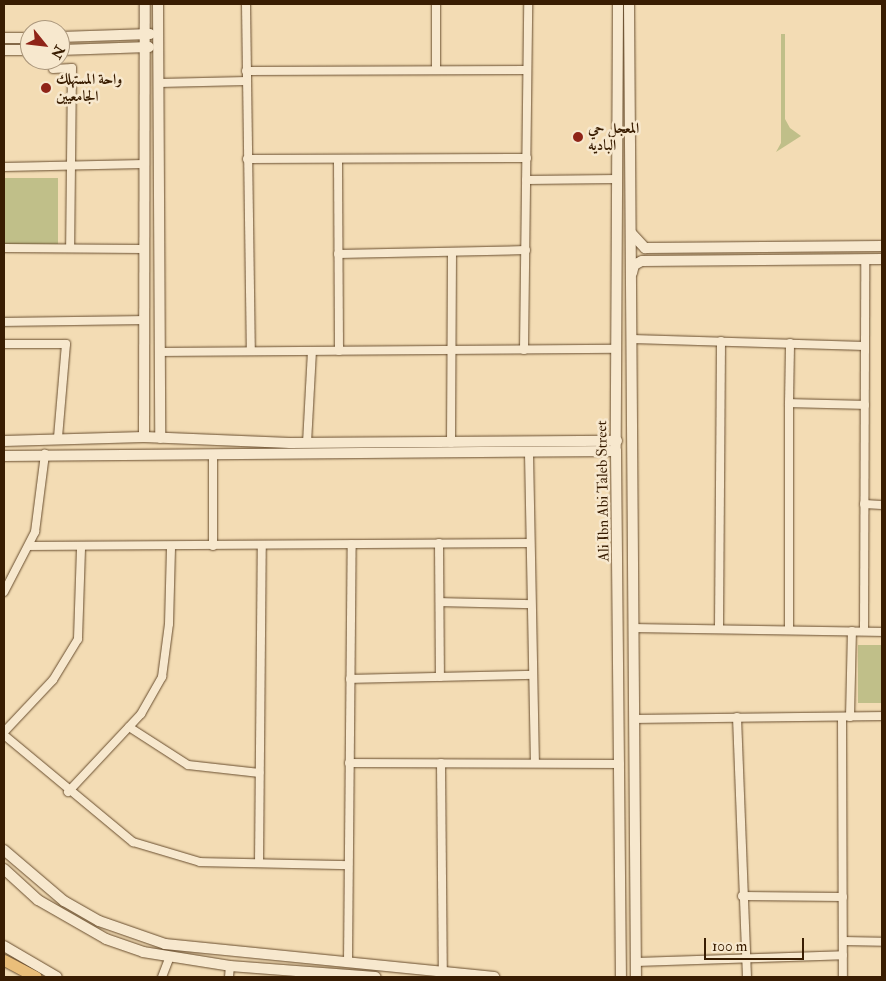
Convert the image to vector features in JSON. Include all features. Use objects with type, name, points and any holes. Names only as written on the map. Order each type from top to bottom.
[{"type":"main road","points":[[4,960],[36,977]]},
{"type":"main road","points":[[4,965],[26,977]]},
{"type":"street","points":[[144,4],[144,437]]},
{"type":"street","points":[[158,4],[160,438]]},
{"type":"street","points":[[246,4],[251,351]]},
{"type":"street","points":[[436,4],[436,70]]},
{"type":"street","points":[[524,350],[528,4]]},
{"type":"street","name":"Ali Ibn Abi Taleb Street","points":[[618,4],[616,446],[621,977]]},
{"type":"street","name":"Ali Ibn Abi Taleb Street","points":[[629,4],[636,977]]},
{"type":"street","points":[[70,37],[158,34]]},
{"type":"street","points":[[4,38],[20,38]]},
{"type":"street","points":[[70,50],[158,46]]},
{"type":"street","points":[[4,50],[20,50]]},
{"type":"street","points":[[70,68],[72,68],[69,165],[70,248]]},
{"type":"street","points":[[246,71],[527,70]]},
{"type":"street","points":[[159,83],[247,81]]},
{"type":"street","points":[[247,159],[527,158]]},
{"type":"street","points":[[338,159],[340,351]]},
{"type":"street","points":[[4,167],[144,164]]},
{"type":"street","points":[[526,180],[617,179]]},
{"type":"street","points":[[631,233],[645,248],[882,246]]},
{"type":"street","points":[[4,248],[144,248]]},
{"type":"street","points":[[338,254],[526,250]]},
{"type":"street","points":[[451,442],[453,350],[452,252]]},
{"type":"street","points":[[864,631],[865,259]]},
{"type":"street","points":[[632,274],[634,265],[642,261],[882,259]]},
{"type":"street","points":[[4,322],[144,320]]},
{"type":"street","points":[[632,338],[865,346]]},
{"type":"street","points":[[719,629],[721,341]]},
{"type":"street","points":[[4,344],[66,344],[58,438]]},
{"type":"street","points":[[789,630],[790,344]]},
{"type":"street","points":[[160,352],[617,349]]},
{"type":"street","points":[[307,443],[312,351]]},
{"type":"street","points":[[789,403],[865,405]]},
{"type":"street","points":[[4,441],[144,437],[307,443],[451,442],[616,446]]},
{"type":"street","points":[[4,456],[44,454],[529,453],[616,446]]},
{"type":"street","points":[[529,453],[530,604],[535,762]]},
{"type":"street","points":[[4,592],[35,532],[44,454]]},
{"type":"street","points":[[213,546],[214,455]]},
{"type":"street","points":[[864,504],[882,504]]},
{"type":"street","points":[[29,546],[529,542]]},
{"type":"street","points":[[440,543],[440,677]]},
{"type":"street","points":[[348,964],[352,544]]},
{"type":"street","points":[[259,863],[262,545]]},
{"type":"street","points":[[68,792],[129,727],[162,677],[170,624],[171,546]]},
{"type":"street","points":[[81,547],[78,639],[53,680],[4,734],[68,792],[133,842],[200,862],[348,865]]},
{"type":"street","points":[[440,602],[530,604]]},
{"type":"street","points":[[634,628],[882,632]]},
{"type":"street","points":[[843,977],[846,717],[852,631]]},
{"type":"street","points":[[350,679],[532,675]]},
{"type":"street","points":[[635,719],[882,716]]},
{"type":"street","points":[[737,718],[742,896],[747,977]]},
{"type":"street","points":[[129,727],[188,765],[260,773]]},
{"type":"street","points":[[349,763],[535,762],[620,764]]},
{"type":"street","points":[[441,763],[443,972]]},
{"type":"street","points":[[4,850],[64,902],[99,921],[165,944],[348,964],[494,977]]},
{"type":"street","points":[[4,869],[38,900],[106,939],[170,956],[230,966],[295,974],[376,977]]},
{"type":"street","points":[[742,896],[843,897]]},
{"type":"street","points":[[843,941],[882,942]]},
{"type":"street","points":[[4,946],[57,977]]},
{"type":"street","points":[[636,962],[746,955],[843,954]]},
{"type":"street","points":[[162,977],[170,956]]},
{"type":"street","points":[[229,977],[230,966]]},
{"type":"shaded area","points":[[781,34],[785,34],[785,119],[790,128],[801,136],[776,152],[781,143]]},
{"type":"shaded area","points":[[4,178],[58,178],[58,244],[4,244]]},
{"type":"shaded area","points":[[858,645],[882,645],[882,703],[858,703]]},
{"type":"place","name":"واحة المستهلك الجامعيين","points":[[46,88]]},
{"type":"place","name":"المعجل حي الباديه","points":[[578,137]]}]
